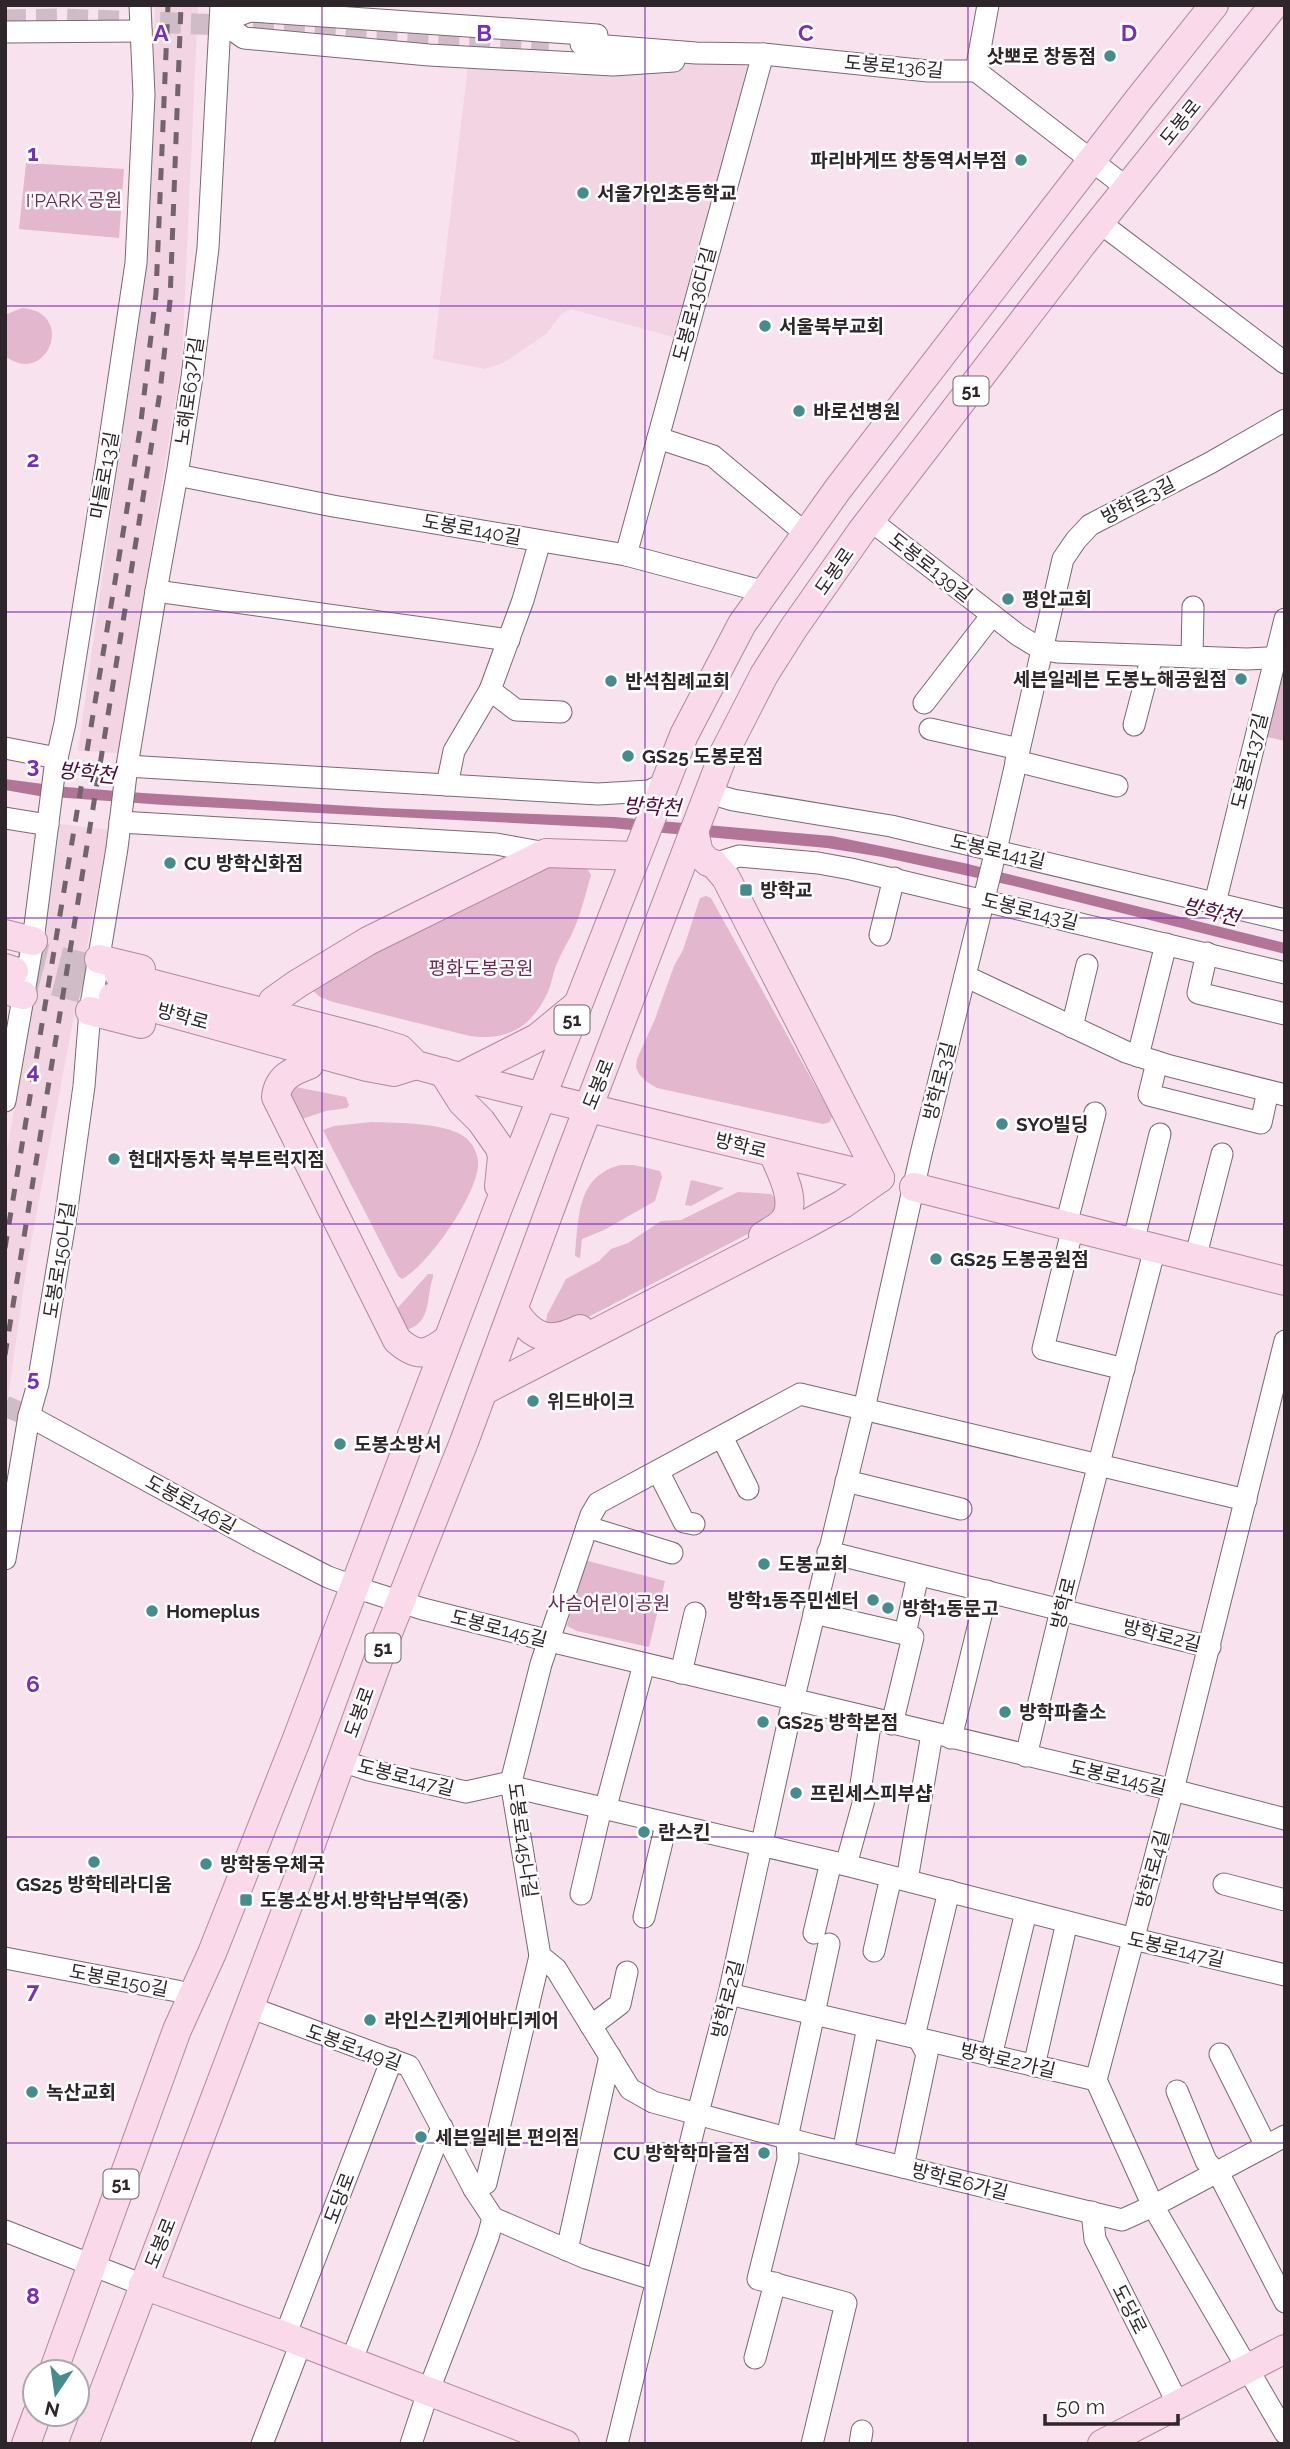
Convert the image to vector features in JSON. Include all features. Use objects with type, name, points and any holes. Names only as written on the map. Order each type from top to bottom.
[{"type":"main road","name":"51","points":[[58,2358],[191,1996],[212,1953],[355,1587],[496,1213],[684,735],[742,624],[838,489],[1214,5]]},
{"type":"main road","name":"도봉로","points":[[83,2444],[400,1601],[514,1310],[724,753],[764,675],[870,520],[1099,222],[1274,5]]},
{"type":"main road","points":[[483,1391],[801,1227],[843,1204],[880,1178],[726,878],[690,842]]},
{"type":"main road","points":[[273,1001],[368,941],[546,853],[638,850]]},
{"type":"main road","points":[[105,985],[273,1001],[357,1023],[371,1054],[345,1072],[309,1065],[105,985]]},
{"type":"main road","name":"방학로","points":[[105,985],[371,1054],[394,1072],[416,1065],[542,1098],[880,1178]]},
{"type":"main road","points":[[496,1213],[502,1157],[500,1148],[481,1121],[462,1102],[452,1074],[537,1038],[579,1003]]},
{"type":"main road","points":[[309,1065],[294,1070],[282,1080],[276,1097],[397,1340],[405,1348],[424,1353],[447,1340]]},
{"type":"main road","points":[[514,1310],[534,1333],[554,1338],[569,1334],[775,1228],[788,1214],[790,1204],[773,1153]]},
{"type":"main road","name":"방학로","points":[[914,1187],[1285,1281]]},
{"type":"main road","points":[[143,2285],[293,2339],[565,2444]]},
{"type":"main road","points":[[1102,2444],[1285,2349]]},
{"type":"street","name":"마들로13길","points":[[5,1101],[14,962],[48,825],[136,263],[144,95],[140,5]]},
{"type":"street","points":[[988,5],[976,71],[1127,188]]},
{"type":"street","points":[[221,14],[250,11],[659,39],[696,53]]},
{"type":"street","points":[[221,14],[244,38],[429,55],[613,65],[669,63],[696,53]]},
{"type":"street","name":"노해로63가길","points":[[121,816],[177,475],[208,248],[221,14]]},
{"type":"street","points":[[5,33],[141,31]]},
{"type":"street","name":"도봉로136길","points":[[581,44],[696,53],[763,54],[928,71],[976,71]]},
{"type":"street","name":"도봉로136다길","points":[[626,555],[763,54]]},
{"type":"street","points":[[1099,222],[1285,362]]},
{"type":"street","name":"방학로3길","points":[[914,1187],[1063,559],[1090,525],[1285,420]]},
{"type":"street","points":[[658,438],[713,456],[806,534]]},
{"type":"street","name":"도봉로140길","points":[[177,475],[333,506],[626,555],[765,592]]},
{"type":"street","name":"도봉로139길","points":[[870,520],[992,615],[1041,649],[1057,653],[1280,657]]},
{"type":"street","points":[[447,785],[454,751],[489,690],[509,640],[540,541]]},
{"type":"street","points":[[156,591],[509,640]]},
{"type":"street","points":[[1192,657],[1193,607]]},
{"type":"street","name":"도봉로139길","points":[[924,703],[992,615]]},
{"type":"street","name":"도봉로137길","points":[[1215,903],[1280,657],[1285,619]]},
{"type":"street","points":[[1134,725],[1152,656]]},
{"type":"street","points":[[489,690],[516,710],[561,712]]},
{"type":"street","points":[[930,729],[1117,786]]},
{"type":"street","points":[[5,748],[56,763]]},
{"type":"street","points":[[127,769],[618,794],[649,791],[665,783]]},
{"type":"street","name":"도봉로141길","points":[[708,797],[891,826],[1285,920]]},
{"type":"street","points":[[105,985],[121,816],[496,844],[546,853]]},
{"type":"street","points":[[5,818],[48,825]]},
{"type":"street","name":"도봉로143길","points":[[714,864],[739,856],[784,859],[851,869],[1285,972]]},
{"type":"street","points":[[880,935],[894,878]]},
{"type":"street","points":[[965,976],[1147,1059],[1276,1093],[1261,1123],[1149,1095],[1147,1059],[1166,944]]},
{"type":"street","points":[[1207,953],[1198,993],[1285,1014]]},
{"type":"street","points":[[1072,1027],[1087,965]]},
{"type":"street","name":"도봉로150나길","points":[[5,1559],[65,1222],[83,1086],[105,985]]},
{"type":"street","points":[[1095,1113],[1043,1349],[1124,1369]]},
{"type":"street","name":"방학로","points":[[1026,1756],[1124,1369],[1160,1134]]},
{"type":"street","points":[[1195,1259],[1222,1154]]},
{"type":"street","name":"방학로","points":[[880,1178],[914,1187]]},
{"type":"street","name":"방학로2길","points":[[617,2444],[729,1994],[793,1701],[864,1409],[914,1187]]},
{"type":"street","name":"방학로4길","points":[[1096,2080],[1210,1647],[1285,1341]]},
{"type":"street","name":"도봉로145나길","points":[[540,1956],[512,1785],[541,1664],[587,1527],[598,1503],[800,1394],[864,1409]]},
{"type":"street","points":[[864,1409],[1246,1500]]},
{"type":"street","name":"도봉로146길","points":[[29,1416],[258,1541],[328,1577],[355,1587]]},
{"type":"street","points":[[722,1437],[748,1489]]},
{"type":"street","points":[[658,1471],[684,1522],[694,1524]]},
{"type":"street","points":[[846,1481],[961,1509]]},
{"type":"street","points":[[587,1527],[673,1553]]},
{"type":"street","name":"방학로2길","points":[[828,1552],[1210,1647]]},
{"type":"street","points":[[905,1634],[918,1575]]},
{"type":"street","name":"도봉로145길","points":[[355,1587],[550,1641],[1285,1819]]},
{"type":"street","points":[[874,1951],[987,1591]]},
{"type":"street","points":[[681,1673],[695,1613]]},
{"type":"street","points":[[812,2444],[846,2303],[758,2279],[788,2159],[787,2138],[813,2014],[822,1938],[839,1863],[864,1800],[860,1791],[913,1637],[814,1613]]},
{"type":"street","points":[[581,1894],[643,1664]]},
{"type":"street","name":"도봉로147길","points":[[342,1760],[369,1770],[466,1792],[512,1785],[666,1825],[839,1863],[1285,1975]]},
{"type":"street","points":[[644,1917],[666,1825]]},
{"type":"street","points":[[1224,1884],[1285,1900]]},
{"type":"street","points":[[903,2167],[927,2054],[915,2032],[949,1891]]},
{"type":"street","points":[[991,2056],[1026,1912]]},
{"type":"street","points":[[1034,2066],[1067,1922]]},
{"type":"street","points":[[474,2189],[486,2183],[540,1956],[556,1969],[630,2088],[653,2102],[698,2114]]},
{"type":"street","name":"도봉로150길","points":[[5,1958],[191,1996]]},
{"type":"street","points":[[592,2026],[620,2004],[627,1972]]},
{"type":"street","name":"방학로2가길","points":[[729,1994],[1096,2080]]},
{"type":"street","name":"도봉로149길","points":[[249,2007],[409,2066],[474,2189],[493,2218]]},
{"type":"street","points":[[843,2152],[868,2027]]},
{"type":"street","name":"방학로6가길","points":[[698,2114],[1122,2220],[1275,2141],[1220,2054]]},
{"type":"street","points":[[567,2250],[610,2056]]},
{"type":"street","name":"도당로","points":[[262,2444],[293,2339],[392,2059]]},
{"type":"street","points":[[1096,2080],[1153,2206],[1285,2433]]},
{"type":"street","points":[[1177,2091],[1206,2161],[1222,2180],[1285,2302]]},
{"type":"street","points":[[351,2362],[442,2127]]},
{"type":"street","name":"도당로","points":[[1092,2212],[1095,2239],[1178,2404]]},
{"type":"street","points":[[411,2444],[493,2218],[567,2250],[656,2280]]},
{"type":"street","name":"도봉로","points":[[5,2231],[143,2285]]},
{"type":"street","points":[[755,2358],[775,2283]]},
{"type":"shaded area","points":[[155,5],[198,5],[182,359],[118,753],[78,751],[148,251]]},
{"type":"shaded area","name":"서울가인초등학교","points":[[702,62],[750,65],[673,337],[571,309],[562,313],[546,334],[503,363],[485,369],[433,359],[468,66],[570,76]]},
{"type":"shaded area","points":[[5,779],[143,793],[382,808],[614,817],[832,836],[964,863],[1285,943],[1285,954],[1014,886],[882,857],[827,848],[610,828],[39,796],[5,790]]},
{"type":"shaded area","points":[[60,824],[109,830],[27,1264],[5,1418],[5,1163]]},
{"type":"green space","name":"I'PARK 공원","points":[[26,163],[124,169],[119,238],[19,229]]},
{"type":"green space","points":[[22,308],[39,313],[48,322],[52,333],[50,346],[43,356],[33,363],[20,363],[5,356],[5,315]]},
{"type":"green space","points":[[1285,662],[1285,741],[1264,736]]},
{"type":"green space","name":"평화도봉공원","points":[[585,865],[591,875],[584,901],[575,927],[556,965],[548,992],[526,1023],[506,1034],[470,1036],[333,1002],[320,997],[312,990],[313,985],[535,871]]},
{"type":"green space","points":[[700,898],[711,898],[832,1116],[830,1122],[823,1124],[657,1088],[639,1074],[637,1059],[683,950]]},
{"type":"green space","points":[[296,1087],[346,1097],[349,1105],[347,1108],[302,1119],[288,1094]]},
{"type":"green space","points":[[372,1122],[421,1124],[458,1133],[474,1148],[478,1161],[471,1190],[451,1226],[425,1259],[402,1279],[398,1276],[323,1130],[334,1126]]},
{"type":"green space","points":[[620,1165],[660,1171],[662,1177],[655,1201],[604,1230],[582,1239],[580,1258],[575,1256],[579,1214],[587,1189],[606,1171]]},
{"type":"green space","points":[[691,1180],[724,1188],[691,1206],[685,1205]]},
{"type":"green space","points":[[738,1192],[771,1194],[781,1206],[761,1227],[571,1326],[546,1323],[547,1315],[566,1279],[599,1261],[611,1249],[628,1243],[661,1221],[681,1220]]},
{"type":"green space","points":[[428,1274],[433,1274],[433,1277],[427,1308],[420,1322],[406,1330],[395,1311]]},
{"type":"green space","name":"사슴어린이공원","points":[[584,1560],[665,1581],[649,1647],[577,1631],[567,1626]]},
{"type":"tunnel","points":[[5,20],[60,19],[283,27],[549,42]]},
{"type":"tunnel","points":[[19,951],[119,975]]},
{"type":"tunnel","points":[[14,971],[113,997]]},
{"type":"tunnel","points":[[5,1406],[29,1416]]},
{"type":"railway","points":[[5,1248],[140,430],[156,293],[168,5]]},
{"type":"railway","points":[[5,1355],[160,392],[170,301],[181,5]]},
{"type":"place","name":"삿뽀로 창동점","points":[[1110,56]]},
{"type":"place","name":"파리바게뜨 창동역서부점","points":[[1021,160]]},
{"type":"place","name":"서울가인초등학교","points":[[583,193]]},
{"type":"place","name":"서울북부교회","points":[[765,326]]},
{"type":"place","name":"바로선병원","points":[[799,411]]},
{"type":"place","name":"평안교회","points":[[1008,599]]},
{"type":"place","name":"세븐일레븐 도봉노해공원점","points":[[1241,679]]},
{"type":"place","name":"반석침례교회","points":[[611,681]]},
{"type":"place","name":"GS25 도봉로점","points":[[628,756]]},
{"type":"place","name":"CU 방학신화점","points":[[170,863]]},
{"type":"place","name":"방학교","points":[[746,890]]},
{"type":"place","name":"SYO빌딩","points":[[1002,1124]]},
{"type":"place","name":"현대자동차 북부트럭지점","points":[[114,1159]]},
{"type":"place","name":"GS25 도봉공원점","points":[[936,1259]]},
{"type":"place","name":"위드바이크","points":[[533,1401]]},
{"type":"place","name":"도봉소방서","points":[[340,1444]]},
{"type":"place","name":"도봉교회","points":[[764,1564]]},
{"type":"place","name":"방학1동주민센터","points":[[873,1600]]},
{"type":"place","name":"방학1동문고","points":[[888,1608]]},
{"type":"place","name":"Homeplus","points":[[152,1611]]},
{"type":"place","name":"방학파출소","points":[[1005,1712]]},
{"type":"place","name":"GS25 방학본점","points":[[763,1722]]},
{"type":"place","name":"프린세스피부샵","points":[[796,1793]]},
{"type":"place","name":"란스킨","points":[[644,1832]]},
{"type":"place","name":"GS25 방학테라디움","points":[[94,1862]]},
{"type":"place","name":"방학동우체국","points":[[206,1864]]},
{"type":"place","name":"도봉소방서.방학남부역(중)","points":[[246,1900]]},
{"type":"place","name":"라인스킨케어바디케어","points":[[370,2020]]},
{"type":"place","name":"녹산교회","points":[[32,2092]]},
{"type":"place","name":"세븐일레븐 편의점","points":[[421,2137]]},
{"type":"place","name":"CU 방학학마을점","points":[[764,2153]]},
{"type":"water label","name":"방학천","points":[[87,773]]},
{"type":"water label","name":"방학천","points":[[652,807]]},
{"type":"water label","name":"방학천","points":[[1211,912]]}]
